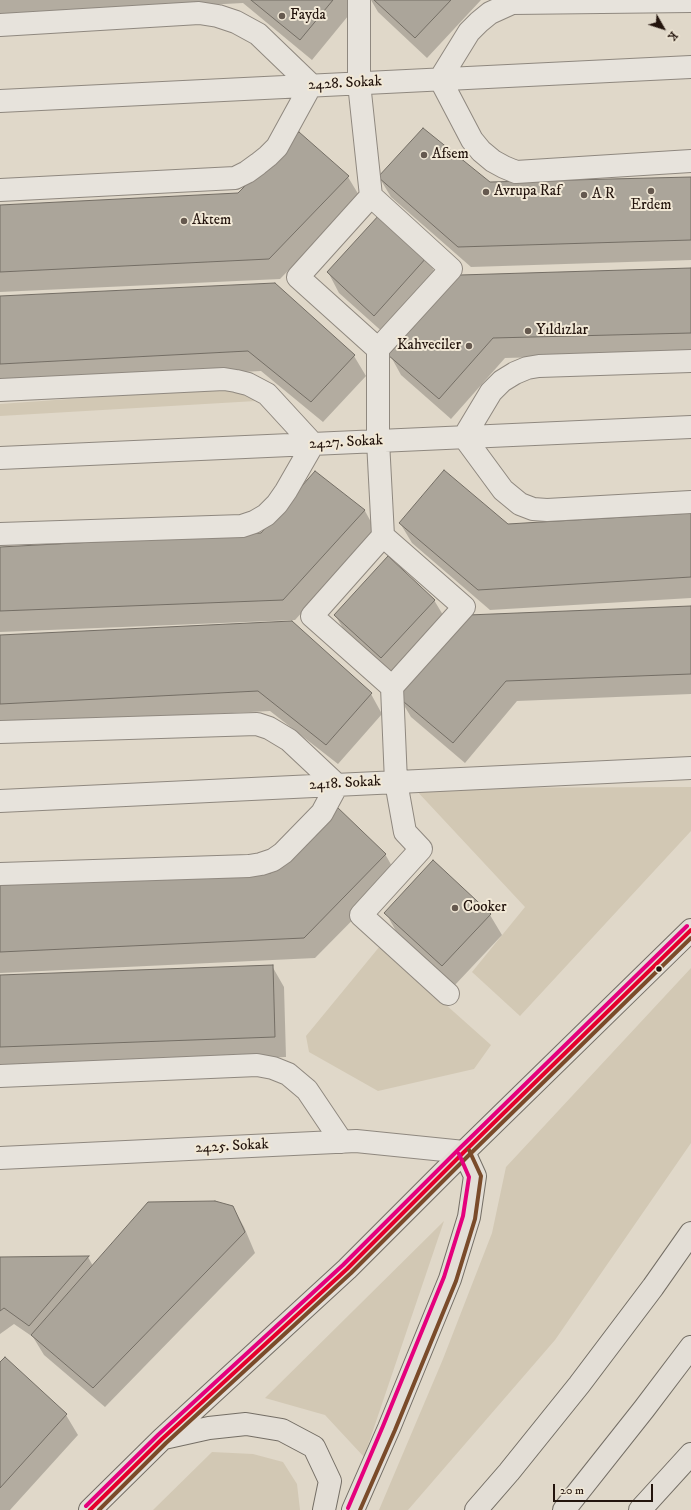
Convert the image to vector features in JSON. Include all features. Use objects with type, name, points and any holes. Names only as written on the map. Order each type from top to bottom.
[{"type":"main road","points":[[90,1510],[162,1439],[347,1269],[464,1152],[691,930]]},
{"type":"main road","points":[[353,1510],[389,1428],[444,1293],[467,1224],[476,1176],[464,1152]]},
{"type":"main road","points":[[476,1510],[509,1472],[579,1385],[653,1287],[691,1233]]},
{"type":"main road","points":[[564,1510],[691,1347]]},
{"type":"main road","points":[[162,1439],[209,1428],[246,1424],[282,1430],[314,1447],[330,1481],[324,1510]]},
{"type":"main road","points":[[640,1510],[691,1454]]},
{"type":"street","points":[[359,0],[358,83],[371,196],[451,269],[378,349],[378,441],[383,536],[312,616],[392,687]]},
{"type":"street","points":[[691,1],[512,3],[490,13],[469,32],[440,79],[472,140],[481,151],[493,161],[516,172],[691,161]]},
{"type":"street","points":[[0,25],[199,13],[218,16],[236,22],[258,34],[311,85],[277,147],[258,164],[235,178],[0,190]]},
{"type":"street","name":"2428. Sokak","points":[[0,101],[691,67]]},
{"type":"street","points":[[371,196],[298,277],[378,349]]},
{"type":"street","points":[[691,361],[539,366],[527,368],[502,381],[491,392],[464,437],[503,490],[520,504],[533,509],[547,510],[691,502]]},
{"type":"street","points":[[0,390],[224,379],[236,381],[248,384],[267,394],[313,444],[277,504],[266,515],[254,522],[242,526],[0,534]]},
{"type":"street","name":"2427. Sokak","points":[[0,458],[691,427]]},
{"type":"street","points":[[383,536],[464,607],[392,687],[396,782],[405,832],[421,849],[361,915],[448,994]]},
{"type":"street","points":[[0,732],[257,724],[269,728],[285,737],[337,785],[322,813],[283,853],[261,864],[249,866],[0,874]]},
{"type":"street","name":"2418. Sokak","points":[[0,801],[691,768]]},
{"type":"street","points":[[0,1076],[258,1065],[273,1068],[288,1074],[307,1090],[342,1142]]},
{"type":"street","name":"2425. Sokak","points":[[0,1158],[356,1141],[464,1152]]},
{"type":"shaded area","points":[[235,387],[256,401],[0,416],[0,404]]},
{"type":"shaded area","points":[[691,787],[691,831],[520,1016],[472,972],[525,907],[414,788]]},
{"type":"shaded area","points":[[380,946],[491,1045],[474,1069],[378,1091],[309,1052],[306,1036]]},
{"type":"shaded area","points":[[691,968],[691,1143],[555,1340],[408,1510],[379,1510],[443,1359],[492,1233],[506,1167]]},
{"type":"shaded area","points":[[444,1221],[364,1457],[325,1415],[265,1398]]},
{"type":"shaded area","points":[[212,1452],[253,1454],[283,1462],[297,1484],[300,1510],[153,1510]]},
{"type":"building","points":[[251,0],[333,0],[300,40]]},
{"type":"building","points":[[374,0],[451,0],[415,38]]},
{"type":"building","points":[[423,128],[490,182],[691,177],[691,240],[458,247],[378,177]]},
{"type":"building","points":[[299,132],[349,176],[269,259],[0,272],[0,205],[238,193]]},
{"type":"building","points":[[380,214],[427,257],[374,316],[327,272]]},
{"type":"building","points":[[691,268],[691,333],[493,338],[439,399],[388,355],[460,275]]},
{"type":"building","points":[[275,283],[355,355],[311,402],[248,351],[0,364],[0,296]]},
{"type":"building","points":[[444,470],[508,524],[691,513],[691,577],[478,590],[399,523]]},
{"type":"building","points":[[315,471],[365,510],[283,600],[0,611],[0,547],[261,533]]},
{"type":"building","points":[[388,556],[435,600],[381,658],[334,615]]},
{"type":"building","points":[[691,606],[691,674],[506,681],[453,743],[398,697],[468,615]]},
{"type":"building","points":[[292,621],[372,693],[326,745],[258,691],[0,704],[0,635]]},
{"type":"building","points":[[336,806],[386,854],[304,938],[0,952],[0,885],[271,873]]},
{"type":"building","points":[[433,860],[491,914],[442,966],[384,913]]},
{"type":"building","points":[[273,965],[275,1037],[0,1047],[0,975]]},
{"type":"building","points":[[215,1201],[233,1206],[245,1232],[93,1388],[31,1335],[148,1202]]},
{"type":"building","points":[[89,1256],[29,1326],[4,1308],[0,1311],[0,1257]]},
{"type":"building","points":[[5,1357],[67,1414],[0,1488],[0,1362]]},
{"type":"transit line","points":[[86,1506],[158,1435],[343,1265],[460,1148],[687,926]]},
{"type":"transit line","points":[[90,1510],[162,1439],[347,1269],[464,1152],[691,930]]},
{"type":"transit line","points":[[99,1510],[166,1443],[351,1273],[468,1156],[691,938]]},
{"type":"transit line","points":[[360,1510],[395,1430],[456,1281],[475,1219],[481,1176],[469,1150]]},
{"type":"transit line","points":[[348,1508],[444,1277],[463,1216],[469,1177],[459,1154]]},
{"type":"place","name":"Fayda","points":[[282,16]]},
{"type":"place","name":"Afsem","points":[[424,155]]},
{"type":"place","name":"Erdem","points":[[651,191]]},
{"type":"place","name":"Avrupa Raf","points":[[486,192]]},
{"type":"place","name":"A R","points":[[584,195]]},
{"type":"place","name":"Aktem","points":[[184,221]]},
{"type":"place","name":"Yıldızlar","points":[[528,331]]},
{"type":"place","name":"Kahveciler","points":[[469,346]]},
{"type":"place","name":"Cooker","points":[[455,908]]}]
